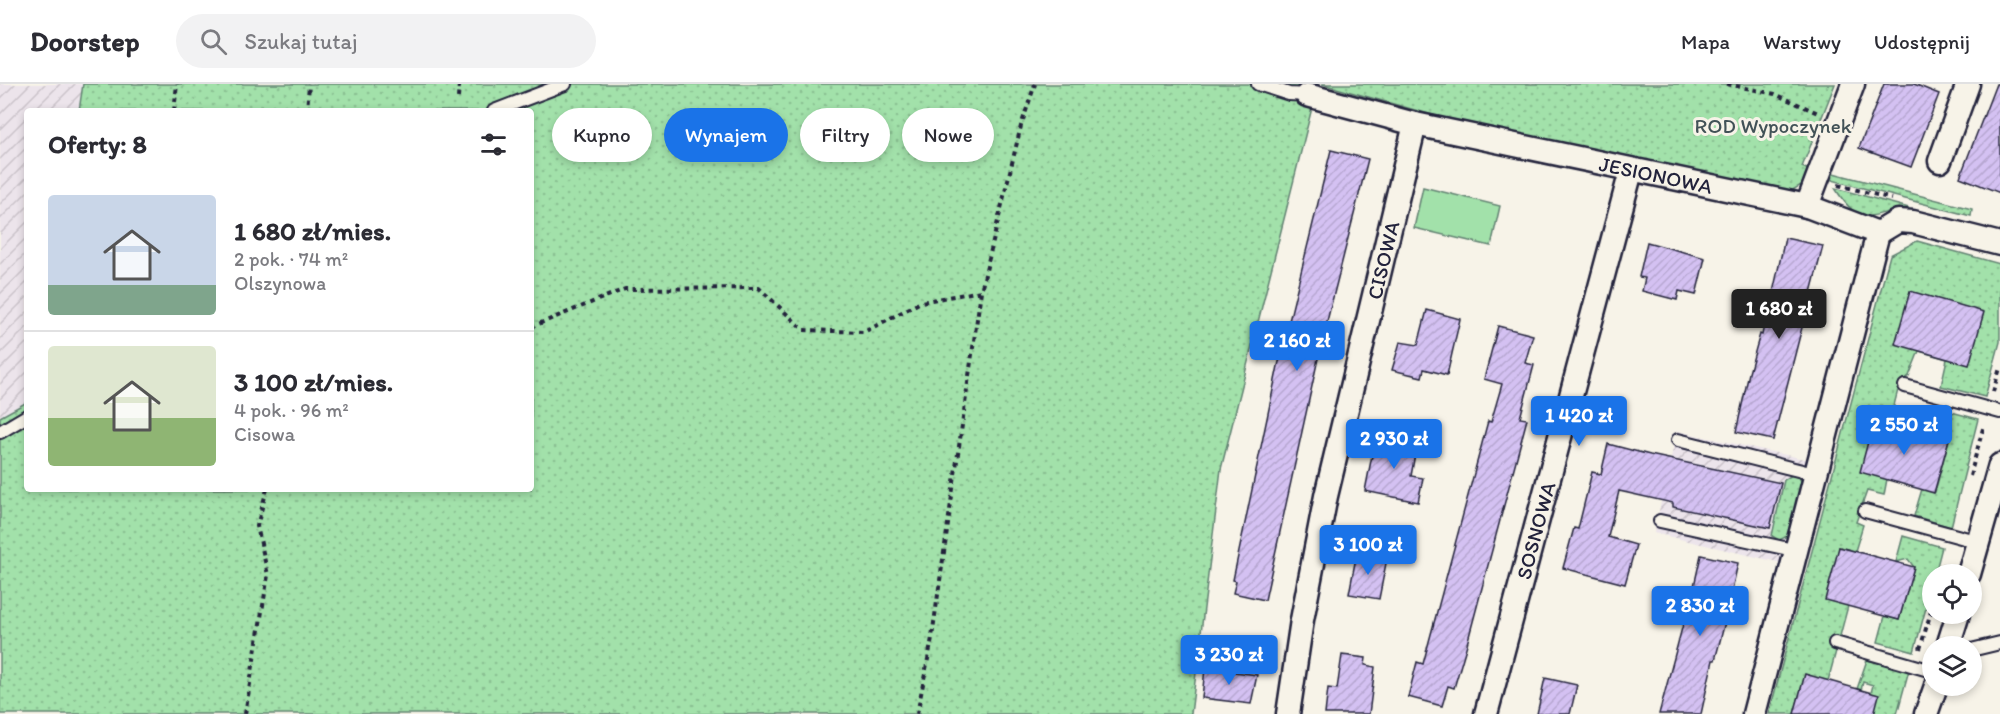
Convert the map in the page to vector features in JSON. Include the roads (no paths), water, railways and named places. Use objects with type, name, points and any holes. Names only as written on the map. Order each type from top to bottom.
[{"type":"street","points":[[1807,206],[1853,84]]},
{"type":"street","points":[[1940,161],[1968,84]]},
{"type":"street","name":"JESIONOWA","points":[[1306,95],[1415,124],[1807,206],[1878,233]]},
{"type":"street","name":"CISOWA","points":[[1288,714],[1302,620],[1324,505],[1415,124]]},
{"type":"street","name":"SOSNOWA","points":[[1486,714],[1631,171]]},
{"type":"street","points":[[1754,714],[1818,475],[1878,233],[1898,221],[1913,222],[2000,244]]},
{"type":"street","points":[[1972,564],[1997,489],[2000,465]]},
{"type":"street","points":[[1926,714],[1932,696]]},
{"type":"lane","points":[[502,108],[564,84]]},
{"type":"lane","points":[[1258,84],[1289,94],[1306,95]]},
{"type":"lane","points":[[1905,386],[1994,411]]},
{"type":"lane","points":[[0,432],[24,418]]},
{"type":"lane","points":[[1678,440],[1818,475]]},
{"type":"lane","points":[[1865,511],[1979,542]]},
{"type":"lane","points":[[1660,521],[1798,551]]},
{"type":"lane","points":[[1982,647],[2000,642]]},
{"type":"lane","points":[[1835,643],[1922,668]]},
{"type":"park label","name":"ROD Wypoczynek","points":[[1773,125]]}]
